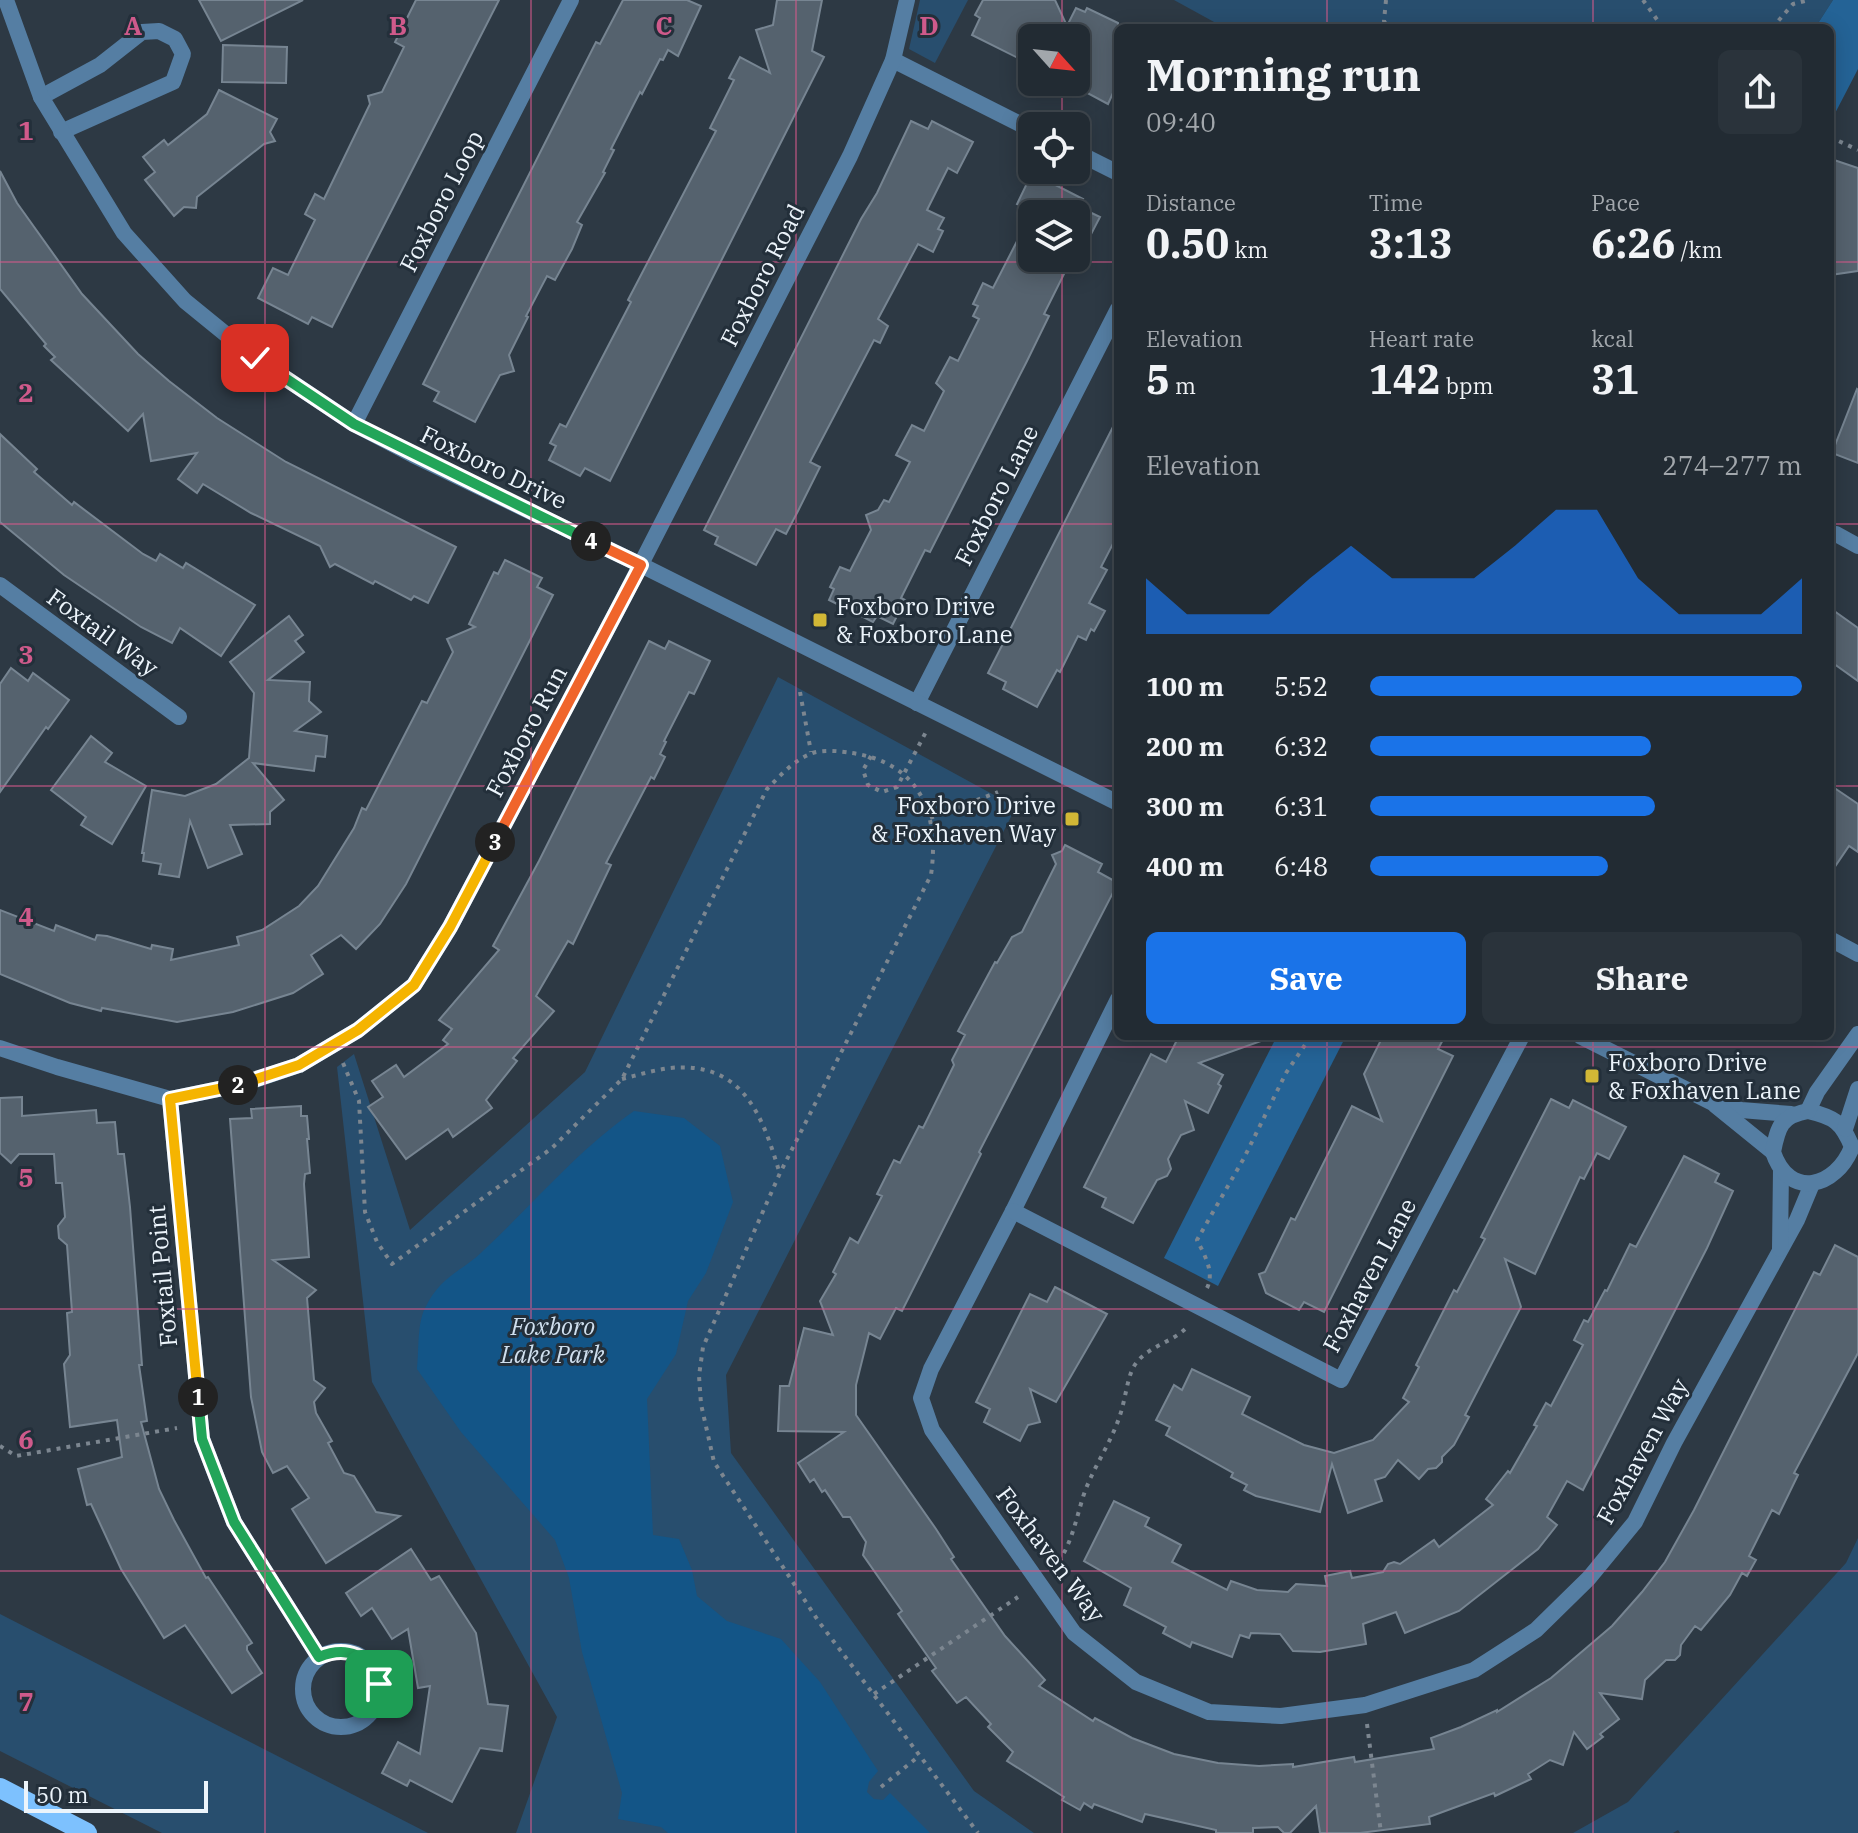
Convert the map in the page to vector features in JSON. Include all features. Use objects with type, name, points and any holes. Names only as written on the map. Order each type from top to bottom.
[{"type":"main road","points":[[0,1788],[87,1833]]},
{"type":"street","name":"Foxboro Drive","points":[[6,0],[41,97],[124,233],[185,301],[255,358],[354,424],[1114,801]]},
{"type":"street","name":"Foxboro Loop","points":[[354,424],[571,0]]},
{"type":"street","name":"Foxboro Road","points":[[641,565],[850,156],[893,60],[907,0]]},
{"type":"street","points":[[41,97],[100,65],[142,32],[159,31],[175,39],[179,46],[183,54],[173,82],[61,132]]},
{"type":"street","points":[[893,60],[1018,123]]},
{"type":"street","points":[[1090,159],[1114,171]]},
{"type":"street","name":"Foxboro Lane","points":[[917,703],[1114,317]]},
{"type":"street","points":[[1836,534],[1858,546]]},
{"type":"street","name":"Foxboro Run","points":[[0,1048],[170,1099],[243,1084],[299,1065],[358,1030],[414,985],[450,927],[641,565]]},
{"type":"street","name":"Foxtail Way","points":[[0,585],[179,717]]},
{"type":"street","points":[[0,610],[15,598]]},
{"type":"street","points":[[1834,941],[1858,954]]},
{"type":"street","name":"Foxhaven Way","points":[[1114,1007],[931,1369],[921,1398],[932,1430],[1074,1633],[1136,1682],[1209,1712],[1281,1716],[1365,1705],[1474,1670],[1536,1630],[1589,1578],[1635,1522],[1674,1443],[1797,1220],[1812,1184]]},
{"type":"street","points":[[1773,1152],[1781,1123],[1799,1112],[1817,1092],[1858,1034]]},
{"type":"street","name":"Foxhaven Lane","points":[[1013,1211],[1341,1380],[1520,1040]]},
{"type":"street","points":[[1588,1040],[1711,1102],[1741,1110],[1799,1112],[1835,1120],[1845,1129],[1852,1147],[1846,1162],[1836,1174],[1812,1184],[1798,1182],[1781,1169],[1773,1152],[1711,1102]]},
{"type":"street","points":[[1845,1129],[1858,1089]]},
{"type":"street","name":"Foxtail Point","points":[[170,1099],[202,1439],[234,1522],[319,1657]]},
{"type":"street","name":"Foxhaven Way","points":[[1780,1250],[1781,1169]]},
{"type":"street","points":[[331,1652],[357,1654],[375,1672],[379,1684],[378,1697],[374,1709],[365,1719],[342,1728],[329,1726],[309,1712],[304,1701],[304,1676],[319,1657],[331,1652]]},
{"type":"path","points":[[1386,0],[1386,24]]},
{"type":"path","points":[[1643,0],[1660,24]]},
{"type":"path","points":[[1776,24],[1793,4],[1809,0]]},
{"type":"path","points":[[1834,139],[1858,150]]},
{"type":"path","points":[[800,692],[811,752]]},
{"type":"path","points":[[341,1055],[359,1101],[365,1212],[377,1242],[392,1264],[552,1148],[622,1079],[767,789],[786,770],[811,752],[840,751],[871,756],[905,773],[919,792],[930,818],[935,849],[931,875],[780,1173],[703,1347],[699,1376],[701,1404],[714,1462],[819,1622],[978,1833]]},
{"type":"path","points":[[871,756],[863,770],[868,785],[882,792],[897,787],[905,773]]},
{"type":"path","points":[[930,818],[998,792]]},
{"type":"path","points":[[1207,1288],[1211,1281],[1207,1259],[1197,1240],[1244,1158],[1286,1073],[1308,1040]]},
{"type":"path","points":[[622,1079],[669,1068],[717,1073],[738,1087],[754,1105],[766,1127],[780,1173]]},
{"type":"path","points":[[1051,1573],[1063,1558],[1074,1532],[1084,1495],[1119,1418],[1132,1370],[1140,1358],[1175,1338],[1190,1323]]},
{"type":"path","points":[[0,1446],[16,1456],[177,1428]]},
{"type":"path","points":[[874,1694],[1018,1597]]},
{"type":"path","points":[[1365,1705],[1381,1833]]},
{"type":"path","points":[[881,1787],[919,1756]]},
{"type":"green space","points":[[920,0],[968,0],[935,63],[909,49]]},
{"type":"green space","points":[[1174,0],[1833,0],[1818,24],[1218,24]]},
{"type":"green space","name":"Foxboro Lake Park","points":[[778,677],[1016,807],[726,1375],[731,1453],[974,1791],[1034,1833],[516,1833],[557,1717],[372,1382],[337,1067],[354,1054],[410,1230],[585,1072]]},
{"type":"green space","points":[[1858,1538],[1858,1833],[1680,1833],[1678,1830],[1673,1833],[1573,1833],[1628,1802],[1846,1563]]},
{"type":"green space","points":[[0,1614],[428,1833],[162,1833],[0,1751]]},
{"type":"shaded area","points":[[1833,0],[1858,0],[1858,69],[1834,115],[1834,24],[1818,24]]},
{"type":"shaded area","points":[[1275,1040],[1344,1040],[1218,1286],[1164,1258]]},
{"type":"shaded area","points":[[634,1111],[684,1118],[720,1146],[733,1202],[706,1273],[688,1301],[676,1354],[647,1399],[653,1535],[679,1539],[692,1570],[697,1596],[727,1621],[781,1639],[820,1682],[878,1771],[869,1782],[867,1792],[874,1799],[883,1800],[890,1793],[930,1833],[668,1833],[661,1827],[618,1819],[622,1793],[582,1652],[569,1578],[555,1540],[461,1432],[417,1369],[422,1314],[438,1288],[485,1249],[594,1142]]},
{"type":"building","points":[[199,0],[303,0],[221,41]]},
{"type":"building","points":[[416,0],[499,0],[332,327],[312,317],[308,324],[258,298],[273,268],[288,275],[315,220],[305,214],[315,194],[324,199],[370,104],[368,96],[382,92],[404,47],[395,42]]},
{"type":"building","points":[[623,0],[687,0],[701,6],[678,56],[668,50],[642,94],[640,92],[611,149],[614,150],[605,173],[577,222],[582,225],[572,249],[555,280],[547,276],[526,316],[509,355],[514,371],[500,375],[475,422],[434,401],[439,392],[423,384],[596,42],[600,44]]},
{"type":"building","points":[[777,0],[822,0],[812,51],[824,57],[610,481],[585,468],[580,476],[549,460],[556,446],[550,443],[560,424],[566,427],[716,131],[710,128],[734,80],[729,78],[740,57],[770,73],[756,30],[773,25]]},
{"type":"building","points":[[983,0],[1055,0],[1066,24],[1018,24],[1018,58],[972,35],[980,18],[975,15]]},
{"type":"building","points":[[1076,8],[1085,12],[1087,8],[1118,23],[1114,24],[1114,91],[1108,104],[1090,94],[1090,24],[1068,24]]},
{"type":"building","points":[[223,45],[287,47],[286,83],[222,82]]},
{"type":"building","points":[[219,90],[277,119],[270,132],[275,141],[264,144],[197,197],[196,208],[184,207],[174,216],[145,180],[155,172],[143,157],[164,140],[168,145],[207,114]]},
{"type":"building","points":[[911,121],[928,129],[932,121],[973,142],[957,173],[948,168],[927,210],[944,218],[938,229],[943,231],[933,252],[918,244],[878,319],[888,326],[880,343],[874,340],[810,462],[820,467],[798,511],[786,534],[776,529],[756,565],[715,544],[718,537],[704,530]]},
{"type":"building","points":[[1834,160],[1858,168],[1858,271],[1834,274]]},
{"type":"building","points":[[0,171],[17,203],[82,294],[138,354],[169,381],[217,418],[286,462],[456,547],[428,603],[414,596],[411,600],[335,564],[330,567],[320,546],[251,513],[203,484],[197,493],[178,479],[197,453],[151,461],[143,414],[128,431],[51,360],[55,357],[44,346],[46,344],[0,289]]},
{"type":"building","points":[[1027,184],[1054,184],[1083,199],[1082,200],[1019,200]]},
{"type":"building","points":[[1090,212],[1100,217],[1090,236]]},
{"type":"building","points":[[1018,239],[1018,272],[1065,272],[1044,314],[1049,316],[930,552],[925,550],[901,598],[905,600],[893,624],[877,616],[873,622],[829,600],[834,589],[830,587],[840,567],[850,571],[871,530],[866,515],[878,510],[884,500],[889,502],[910,462],[896,455],[912,425],[924,431],[944,391],[936,383],[950,357],[958,361],[979,319],[973,316],[978,306],[973,304],[983,283],[993,288]]},
{"type":"building","points":[[1857,389],[1858,463],[1834,454]]},
{"type":"building","points":[[1114,425],[1114,542],[1101,567],[1107,570],[1089,603],[1105,611],[1086,640],[1078,636],[1060,672],[1057,670],[1037,707],[1003,689],[1006,682],[988,673]]},
{"type":"building","points":[[0,434],[37,469],[34,472],[72,505],[74,502],[143,554],[156,561],[160,554],[183,568],[186,563],[255,605],[221,656],[180,628],[172,643],[141,627],[64,575],[0,522]]},
{"type":"building","points":[[505,560],[542,578],[537,587],[553,595],[406,884],[380,924],[356,949],[341,935],[311,955],[323,974],[293,993],[233,1012],[177,1022],[102,1008],[101,1011],[70,1003],[0,974],[0,910],[54,931],[56,925],[95,940],[97,935],[107,936],[151,949],[152,945],[173,949],[171,960],[239,945],[237,937],[262,930],[299,906],[318,886],[354,828],[362,808],[366,810],[422,701],[427,703],[453,652],[447,639],[475,627],[469,624],[494,572],[498,574]]},
{"type":"building","points":[[1834,611],[1858,628],[1858,681],[1834,664]]},
{"type":"building","points":[[289,616],[303,635],[295,641],[304,652],[268,680],[310,682],[309,701],[321,712],[295,731],[327,736],[325,757],[316,756],[314,771],[253,763],[284,800],[270,812],[270,824],[230,825],[242,854],[208,868],[190,821],[179,877],[159,874],[161,864],[143,861],[142,853],[152,790],[185,796],[216,784],[249,758],[254,693],[230,662]]},
{"type":"building","points":[[649,641],[665,649],[669,641],[710,661],[694,694],[689,692],[664,741],[660,754],[665,757],[654,779],[651,777],[606,863],[611,865],[573,944],[568,941],[536,996],[554,1011],[513,1058],[517,1061],[486,1100],[492,1108],[453,1137],[448,1129],[406,1159],[368,1107],[383,1097],[372,1081],[396,1065],[404,1077],[448,1044],[443,1040],[452,1029],[439,1020],[499,950],[493,946]]},
{"type":"building","points":[[11,668],[28,681],[33,673],[69,700],[0,792],[0,684]]},
{"type":"building","points":[[91,736],[112,753],[105,762],[146,786],[112,844],[81,825],[86,817],[51,790]]},
{"type":"building","points":[[1834,788],[1858,804],[1858,852],[1849,846],[1834,868]]},
{"type":"building","points":[[1065,845],[1102,864],[1098,872],[1114,881],[1114,891],[979,1152],[981,1154],[902,1311],[896,1308],[880,1339],[869,1333],[856,1385],[856,1415],[936,1529],[954,1557],[951,1559],[1005,1636],[1045,1680],[1039,1686],[1093,1721],[1095,1718],[1132,1738],[1174,1754],[1218,1763],[1259,1766],[1293,1764],[1293,1767],[1354,1757],[1355,1762],[1434,1749],[1431,1738],[1497,1712],[1551,1678],[1612,1626],[1642,1592],[1665,1562],[1694,1510],[1814,1272],[1820,1275],[1835,1245],[1858,1257],[1858,1353],[1794,1473],[1798,1475],[1779,1514],[1772,1510],[1749,1556],[1756,1560],[1747,1576],[1742,1573],[1730,1595],[1701,1630],[1695,1626],[1681,1645],[1680,1655],[1675,1660],[1666,1660],[1645,1680],[1642,1699],[1600,1693],[1619,1719],[1587,1749],[1574,1732],[1563,1765],[1550,1760],[1528,1774],[1531,1779],[1495,1796],[1494,1793],[1429,1817],[1430,1824],[1360,1833],[1320,1833],[1316,1806],[1290,1833],[1284,1833],[1278,1827],[1253,1828],[1253,1833],[1216,1833],[1216,1830],[1145,1814],[1142,1822],[1094,1804],[1092,1808],[1084,1803],[1080,1810],[1007,1761],[1013,1752],[988,1727],[991,1724],[966,1697],[957,1703],[932,1671],[936,1668],[898,1614],[902,1611],[863,1555],[866,1542],[850,1517],[843,1517],[825,1490],[822,1492],[814,1479],[810,1482],[798,1463],[844,1432],[778,1431],[780,1386],[789,1386],[804,1328],[833,1335],[820,1301],[836,1274],[833,1272],[850,1238],[858,1243],[882,1196],[877,1194],[894,1160],[900,1163],[919,1126],[923,1128],[965,1035],[958,1031],[995,962],[1012,937],[1022,932],[1056,864],[1052,855],[1062,851]]},
{"type":"building","points":[[1177,1040],[1264,1040],[1199,1063],[1223,1075],[1218,1084],[1221,1086],[1208,1113],[1185,1101],[1194,1130],[1181,1135],[1168,1159],[1171,1169],[1167,1176],[1157,1180],[1133,1223],[1102,1207],[1106,1198],[1084,1187],[1151,1054],[1166,1062]]},
{"type":"building","points":[[1381,1040],[1443,1040],[1438,1049],[1453,1056],[1324,1312],[1304,1302],[1299,1310],[1266,1293],[1259,1274],[1265,1272],[1291,1218],[1295,1220],[1352,1106],[1382,1121],[1364,1074]]},
{"type":"building","points":[[22,1097],[22,1116],[96,1110],[97,1123],[115,1122],[118,1154],[124,1154],[130,1207],[142,1365],[139,1365],[147,1421],[141,1422],[159,1489],[174,1520],[206,1578],[252,1643],[247,1650],[262,1673],[232,1693],[185,1625],[164,1638],[121,1569],[91,1504],[87,1505],[78,1469],[122,1457],[117,1420],[70,1427],[64,1364],[70,1355],[67,1313],[72,1312],[67,1245],[59,1238],[58,1226],[65,1217],[62,1183],[56,1183],[54,1154],[19,1154],[11,1163],[0,1153],[0,1098]]},
{"type":"building","points":[[1551,1099],[1569,1108],[1573,1100],[1626,1127],[1609,1159],[1597,1153],[1584,1179],[1580,1177],[1535,1274],[1505,1259],[1521,1307],[1465,1415],[1469,1417],[1454,1445],[1436,1468],[1428,1469],[1419,1479],[1398,1460],[1385,1477],[1375,1480],[1382,1501],[1348,1513],[1332,1464],[1320,1512],[1256,1496],[1244,1490],[1247,1485],[1231,1477],[1233,1473],[1166,1435],[1170,1427],[1156,1420],[1174,1385],[1182,1390],[1192,1369],[1250,1397],[1242,1414],[1304,1445],[1334,1453],[1373,1440],[1409,1402],[1403,1398],[1419,1367],[1416,1365],[1454,1290],[1457,1292],[1485,1239],[1481,1237]]},
{"type":"building","points":[[301,1106],[301,1116],[307,1116],[309,1139],[310,1173],[305,1174],[304,1184],[309,1257],[273,1260],[316,1290],[307,1298],[314,1380],[325,1388],[314,1402],[316,1413],[332,1441],[328,1443],[344,1473],[354,1476],[376,1512],[400,1516],[326,1563],[292,1509],[309,1498],[287,1466],[273,1473],[262,1452],[251,1397],[230,1119],[252,1118],[251,1109]]},
{"type":"building","points":[[1684,1156],[1719,1174],[1715,1182],[1733,1191],[1707,1248],[1583,1490],[1567,1481],[1547,1517],[1557,1525],[1538,1549],[1459,1611],[1405,1633],[1396,1612],[1363,1624],[1366,1644],[1320,1652],[1293,1651],[1280,1634],[1251,1633],[1249,1638],[1240,1635],[1232,1657],[1192,1642],[1190,1647],[1163,1633],[1166,1627],[1124,1605],[1131,1588],[1084,1561],[1114,1501],[1149,1518],[1145,1526],[1181,1545],[1172,1562],[1227,1590],[1231,1581],[1257,1590],[1288,1592],[1296,1584],[1327,1586],[1325,1576],[1350,1571],[1352,1578],[1383,1572],[1388,1564],[1400,1564],[1434,1540],[1439,1547],[1493,1505],[1486,1499],[1508,1471],[1510,1473],[1537,1426],[1534,1425],[1546,1403],[1551,1406],[1583,1345],[1574,1340],[1584,1320],[1588,1322],[1607,1291],[1630,1244],[1636,1247]]},
{"type":"building","points":[[1055,1287],[1107,1314],[1056,1402],[1030,1389],[1040,1422],[1028,1425],[1020,1441],[984,1422],[990,1409],[976,1402],[1030,1294],[1047,1302]]},
{"type":"building","points":[[411,1549],[431,1580],[439,1576],[476,1633],[488,1704],[508,1706],[502,1751],[480,1748],[452,1802],[410,1780],[407,1786],[382,1773],[398,1742],[420,1754],[430,1686],[418,1688],[408,1629],[392,1639],[372,1608],[361,1616],[346,1593]]},
{"type":"place","name":"Foxboro Drive & Foxboro Lane","points":[[820,620]]},
{"type":"place","name":"Foxboro Drive & Foxhaven Way","points":[[1072,819]]},
{"type":"place","name":"Foxboro Drive & Foxhaven Lane","points":[[1592,1076]]},
{"type":"route","points":[[255,358],[354,424],[641,565],[450,927],[414,985],[358,1030],[299,1065],[243,1084],[170,1099],[202,1439],[234,1522],[319,1657],[331,1652],[357,1654],[375,1672],[379,1684]]}]
